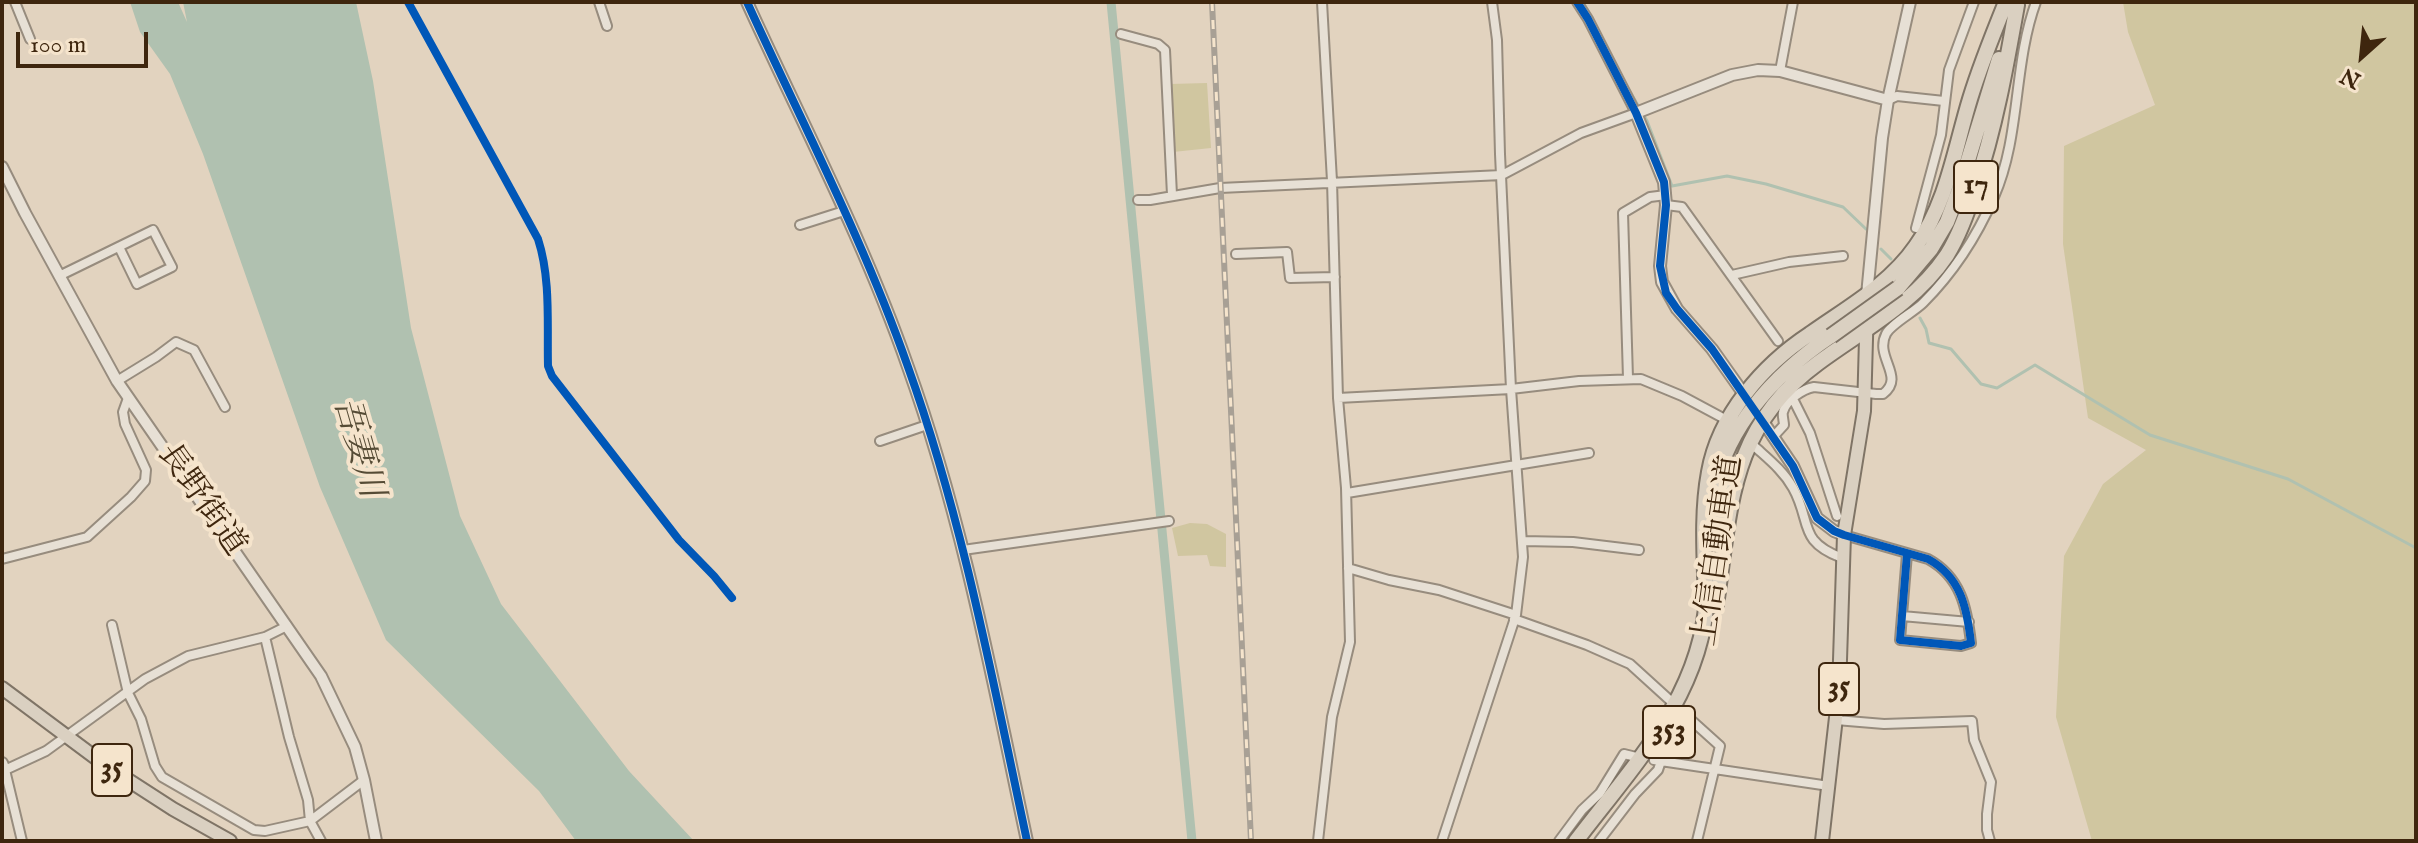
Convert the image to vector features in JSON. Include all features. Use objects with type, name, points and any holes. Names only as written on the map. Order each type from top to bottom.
[{"type":"highway","name":"上信自動車道","points":[[1585,841],[1678,717],[1697,681],[1705,657],[1727,466],[1746,417],[1772,383],[1790,366],[1898,288],[1931,249],[1947,222],[1958,193],[2014,3]]},
{"type":"highway","name":"17","points":[[1867,295],[1906,260],[1930,223],[1942,196],[1972,93],[2014,3]]},
{"type":"highway","name":"17","points":[[1866,332],[1906,302],[1927,280],[1959,233],[1989,141],[2014,3]]},
{"type":"highway","name":"353","points":[[1711,605],[1705,501],[1712,457],[1724,428],[1740,400],[1774,362],[1802,338],[1867,295]]},
{"type":"highway","name":"353","points":[[1711,605],[1734,483],[1759,423],[1794,383],[1866,332]]},
{"type":"highway","name":"上信自動車道","points":[[1576,841],[1652,743],[1672,711],[1694,664],[1711,605]]},
{"type":"main road","name":"35","points":[[1822,841],[1836,720],[1844,535],[1859,452],[1865,393],[1867,295]]},
{"type":"main road","name":"35","points":[[2,688],[65,737],[150,795],[230,841]]},
{"type":"street","points":[[15,2],[30,39]]},
{"type":"street","points":[[599,2],[607,26]]},
{"type":"street","points":[[747,2],[877,284],[927,425],[963,550],[1027,841]]},
{"type":"street","points":[[1318,841],[1332,717],[1350,642],[1347,493],[1338,398],[1332,181],[1322,2]]},
{"type":"street","points":[[1442,841],[1515,617],[1523,557],[1511,389],[1497,40],[1492,2]]},
{"type":"street","points":[[1577,2],[1640,111],[1659,168],[1666,200],[1660,266],[1666,293],[1741,390]]},
{"type":"street","points":[[1780,71],[1793,2]]},
{"type":"street","points":[[1867,295],[1873,216],[1888,100],[1910,2]]},
{"type":"street","points":[[1916,228],[1941,135],[1949,70],[1974,2]]},
{"type":"street","points":[[1773,437],[1783,428],[1784,409],[1804,389],[1814,387],[1883,394],[1891,386],[1892,371],[1882,353],[1888,330],[1922,304],[1959,259],[1994,198],[2008,153],[2021,56],[2036,2]]},
{"type":"street","points":[[1121,34],[1158,44],[1165,50],[1172,195]]},
{"type":"street","points":[[1138,200],[1220,188],[1502,175],[1581,133],[1732,75],[1758,70],[1780,71],[1888,100],[1897,96],[1944,101]]},
{"type":"street","points":[[1941,135],[1954,138]]},
{"type":"street","points":[[1994,149],[2008,153]]},
{"type":"street","name":"長野街道","points":[[2,167],[117,381],[321,676],[355,747],[376,841]]},
{"type":"street","points":[[1628,378],[1623,213],[1650,197],[1682,207],[1778,341]]},
{"type":"street","points":[[800,225],[844,211]]},
{"type":"street","points":[[59,276],[153,230],[172,267],[137,284],[119,247]]},
{"type":"street","points":[[1236,254],[1287,252],[1290,278]]},
{"type":"street","points":[[1732,275],[1789,262],[1843,256]]},
{"type":"street","points":[[1278,278],[1335,277]]},
{"type":"street","points":[[117,381],[176,342],[194,350],[225,407]]},
{"type":"street","points":[[1338,398],[1511,389],[1628,378],[1654,384],[1723,418]]},
{"type":"street","points":[[2,559],[87,537],[145,481],[146,470],[125,424],[123,412],[128,398]]},
{"type":"street","points":[[1793,399],[1810,433],[1837,516]]},
{"type":"street","points":[[880,441],[927,425]]},
{"type":"street","points":[[1766,426],[1793,466],[1817,518],[1844,535],[1928,559],[1950,576],[1961,593],[1971,643],[1961,646],[1900,640],[1907,554]]},
{"type":"street","points":[[1753,445],[1780,470],[1793,488],[1811,539],[1827,552],[1842,558]]},
{"type":"street","points":[[1347,493],[1589,453]]},
{"type":"street","points":[[963,550],[1169,521]]},
{"type":"street","points":[[1523,541],[1573,542],[1639,550]]},
{"type":"street","points":[[1348,568],[1439,590],[1587,645],[1630,664],[1674,704]]},
{"type":"street","points":[[1902,616],[1969,622]]},
{"type":"street","points":[[112,625],[128,693],[162,777],[254,830],[265,831],[310,821],[364,780]]},
{"type":"street","points":[[22,841],[5,789],[3,767],[46,751],[145,679],[188,656],[265,637],[287,626]]},
{"type":"street","points":[[265,637],[308,800],[310,821],[321,841]]},
{"type":"street","points":[[1690,719],[1720,746],[1697,841]]},
{"type":"street","points":[[1836,720],[1884,724],[1972,721],[1974,740],[1991,782],[1987,814],[1990,841]]},
{"type":"street","points":[[1559,841],[1582,810],[1600,793],[1624,754],[1636,757]]},
{"type":"street","points":[[1599,841],[1658,770],[1658,760],[1829,786]]},
{"type":"shaded area","points":[[2123,2],[2416,2],[2416,841],[2092,841],[2056,717],[2064,556],[2103,484],[2146,450],[2088,418],[2063,244],[2064,146],[2155,105],[2128,32]]},
{"type":"shaded area","points":[[1207,83],[1211,148],[1173,152],[1170,84]]},
{"type":"shaded area","points":[[1190,523],[1207,524],[1226,534],[1226,567],[1210,566],[1207,555],[1178,556],[1172,528]]},
{"type":"water","name":"吾妻川","points":[[130,2],[178,2],[187,22],[183,2],[356,2],[373,81],[411,328],[460,516],[501,604],[629,771],[694,841],[576,841],[539,791],[386,640],[320,487],[203,154],[170,74],[140,32]]},
{"type":"waterway","points":[[1111,2],[1192,841]]},
{"type":"waterway","points":[[1583,2],[1593,20]]},
{"type":"waterway","points":[[1628,88],[1647,121],[1672,186],[1727,176],[1766,184],[1843,207],[1866,229]]},
{"type":"waterway","points":[[1881,249],[1891,259]]},
{"type":"waterway","points":[[1920,318],[1929,343],[1951,349],[1981,384],[1997,388],[2035,365],[2150,435],[2288,479],[2416,548]]},
{"type":"tunnel","points":[[1674,704],[1690,719]]},
{"type":"railway","points":[[1212,2],[1251,841]]},
{"type":"cycle path","points":[[408,2],[538,239],[547,286],[548,366],[552,376],[679,540],[732,598]]},
{"type":"cycle path","points":[[747,2],[872,274],[928,425],[961,542],[1027,841]]},
{"type":"cycle path","points":[[1577,2],[1636,113],[1664,182],[1666,205],[1660,266],[1666,293],[1712,349],[1793,466],[1817,518],[1844,535],[1928,559],[1939,566],[1955,584],[1960,595],[1971,643],[1961,646],[1900,640],[1907,554]]}]
